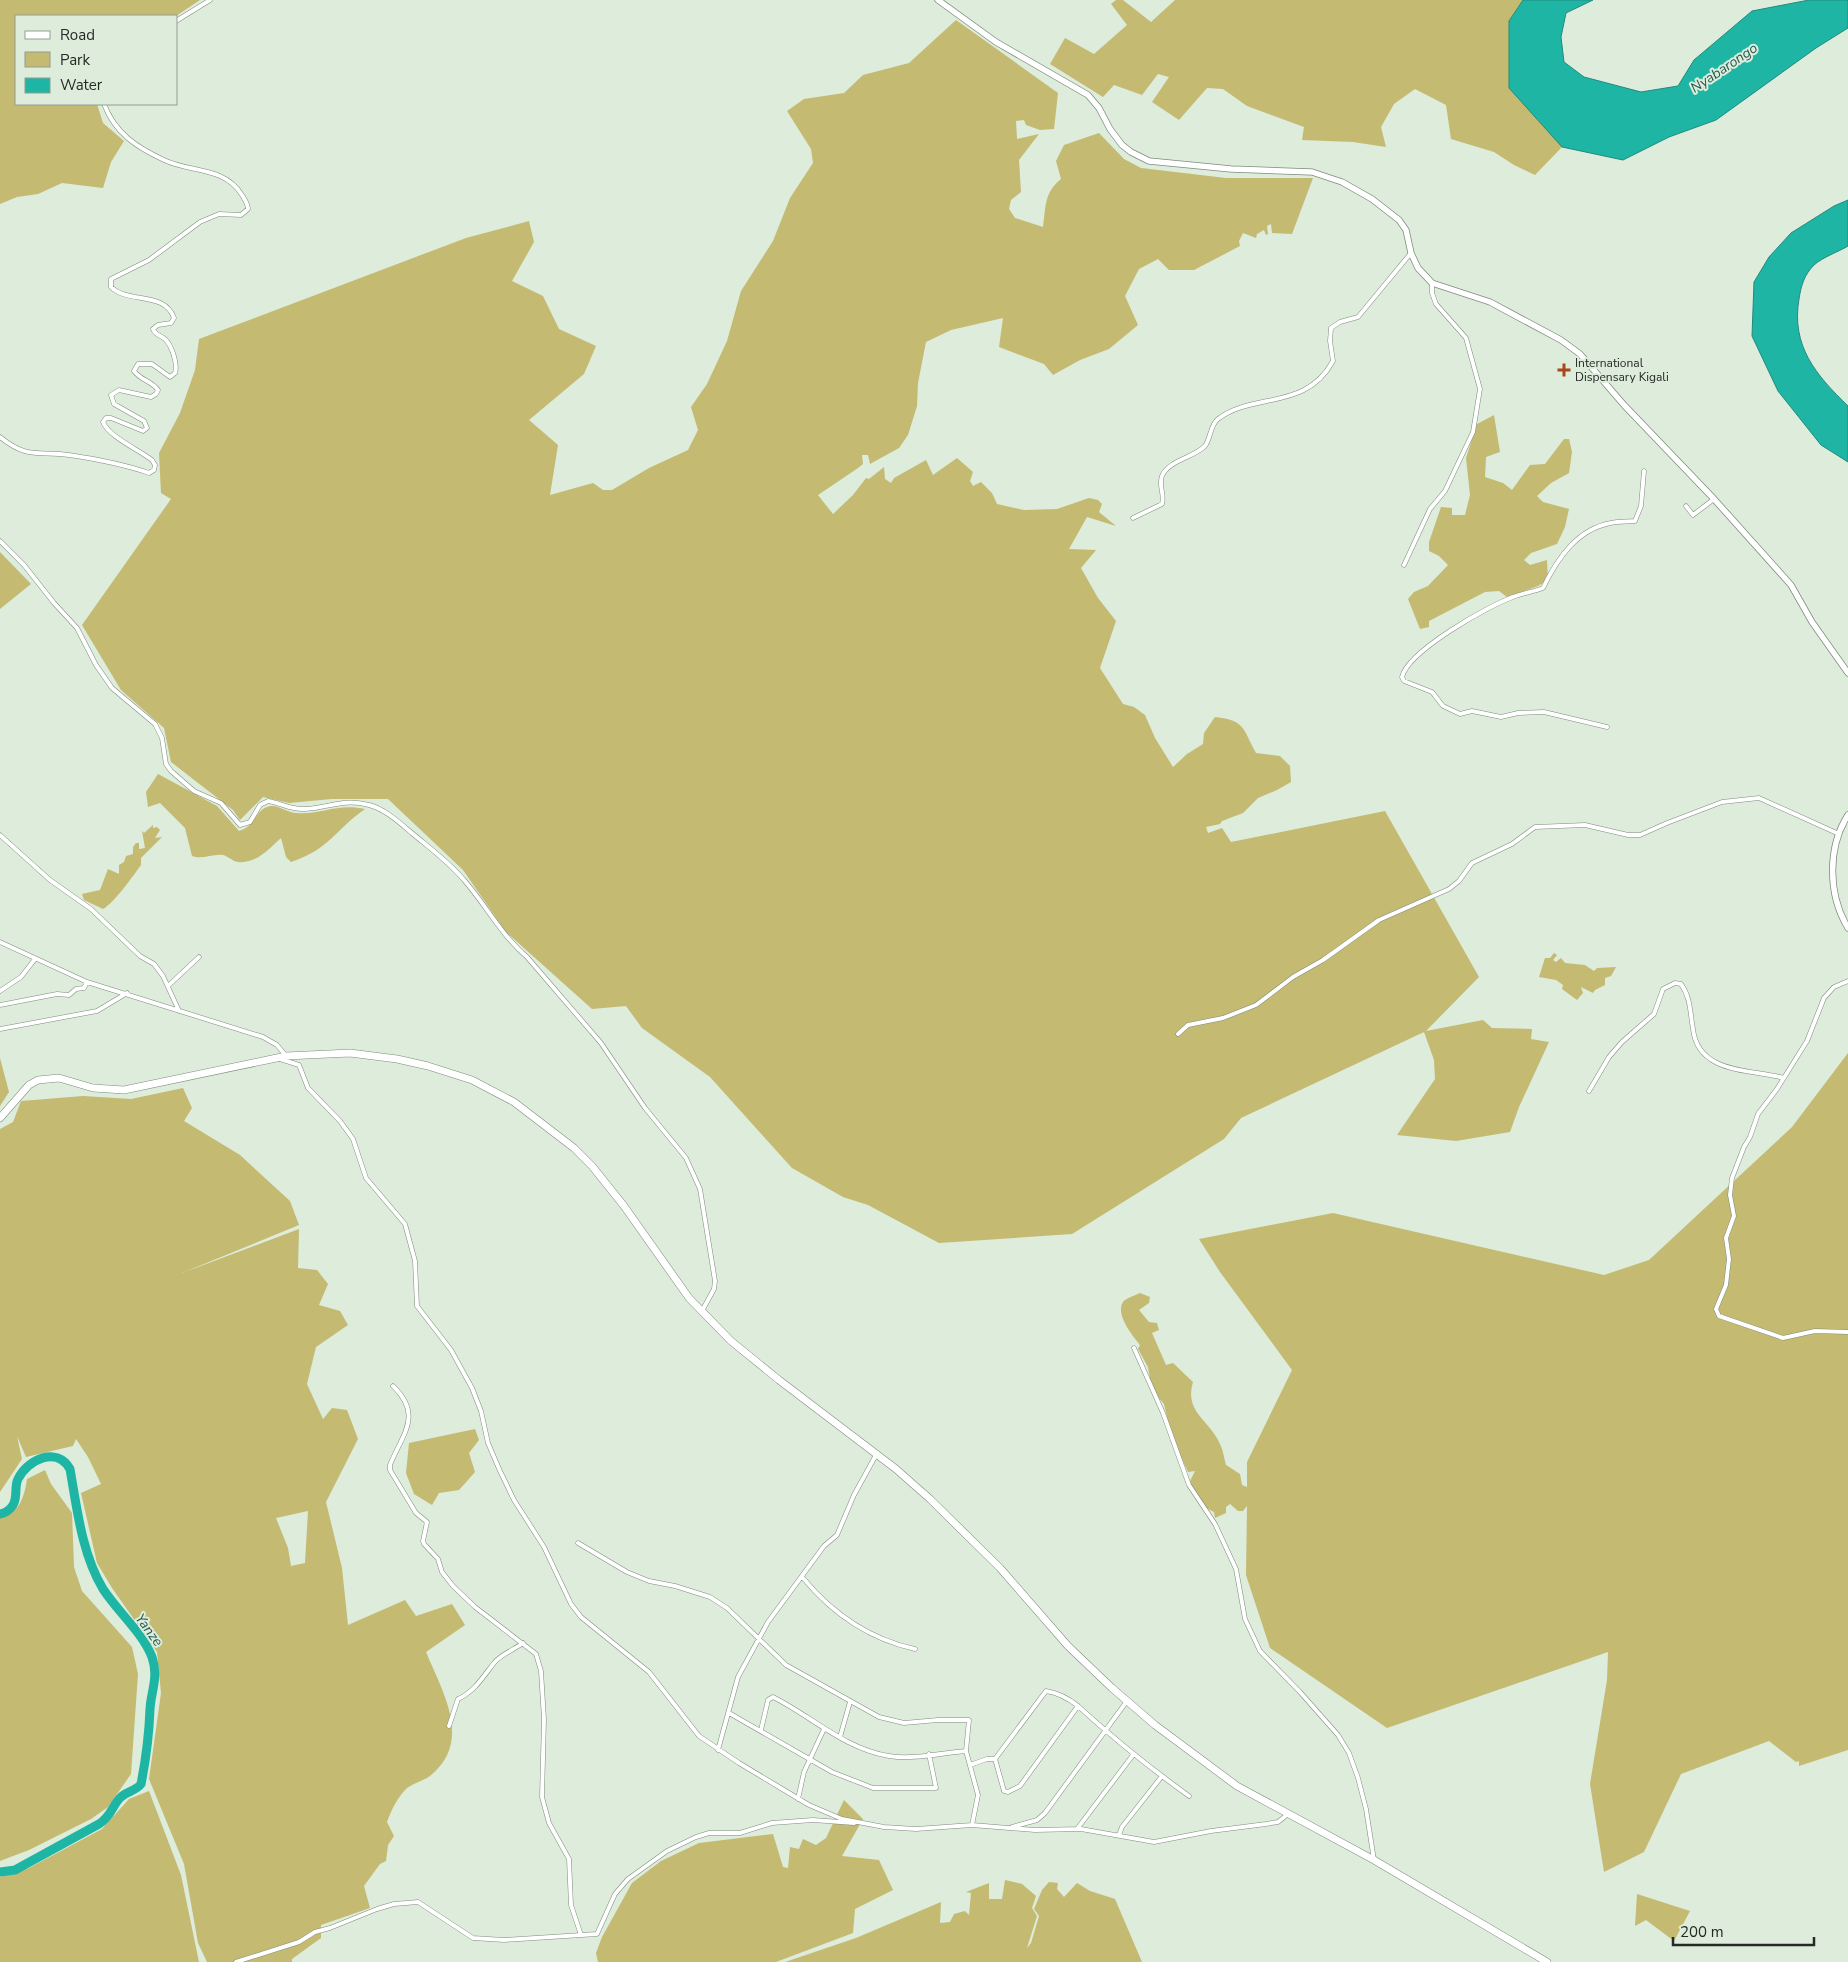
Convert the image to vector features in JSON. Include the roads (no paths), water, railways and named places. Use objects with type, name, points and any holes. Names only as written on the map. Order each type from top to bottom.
[{"type":"highway","points":[[0,1118],[29,1085],[48,1078],[59,1078],[93,1088],[124,1090],[286,1056],[350,1053],[397,1059],[472,1080],[514,1102],[574,1148],[592,1166],[624,1206],[684,1292],[702,1311],[753,1360],[902,1474],[968,1535],[1068,1646],[1127,1701],[1237,1786],[1374,1860],[1547,1962]]},
{"type":"main road","points":[[938,0],[1003,47],[1088,95],[1099,108],[1110,129],[1122,145],[1141,158],[1160,162],[1231,169],[1295,170],[1323,174],[1372,199],[1392,213],[1406,230],[1411,253],[1418,268],[1432,283],[1490,302],[1561,340],[1580,354],[1624,405],[1714,499],[1791,585],[1812,622],[1848,673]]},
{"type":"main road","points":[[1848,815],[1839,834],[1832,863],[1834,893],[1848,928]]},
{"type":"street","points":[[178,20],[210,0]]},
{"type":"street","points":[[0,436],[15,448],[24,452],[68,455],[120,464],[149,473],[154,470],[155,465],[152,460],[113,435],[106,429],[103,422],[106,418],[111,418],[138,431],[143,431],[147,428],[144,421],[114,404],[111,395],[119,390],[151,397],[156,394],[156,386],[140,378],[134,371],[138,364],[152,364],[170,376],[175,374],[176,366],[169,345],[155,334],[153,328],[158,325],[171,323],[174,318],[171,311],[164,304],[118,293],[111,287],[111,279],[149,260],[205,219],[227,213],[241,215],[248,209],[246,200],[239,190],[223,177],[165,161],[127,139],[114,124],[104,105]]},
{"type":"street","points":[[1133,518],[1162,504],[1164,495],[1161,480],[1166,470],[1205,446],[1209,441],[1213,425],[1220,418],[1230,412],[1293,395],[1316,382],[1333,361],[1330,341],[1331,328],[1340,322],[1358,317],[1411,253]]},
{"type":"street","points":[[1404,565],[1426,516],[1445,491],[1473,432],[1480,392],[1480,384],[1468,343],[1460,328],[1436,304],[1432,294],[1432,283]]},
{"type":"street","points":[[1607,727],[1544,712],[1518,713],[1501,717],[1472,711],[1460,714],[1443,706],[1432,692],[1404,681],[1402,676],[1408,663],[1433,640],[1512,597],[1543,588],[1556,560],[1583,535],[1605,524],[1635,521],[1641,506],[1644,471]]},
{"type":"street","points":[[1686,506],[1693,515],[1714,499]]},
{"type":"street","points":[[0,541],[24,565],[54,603],[77,628],[96,665],[112,688],[155,724],[162,738],[166,764],[171,771],[194,791],[221,804],[240,825],[250,822],[260,805],[268,802],[292,809],[306,809],[339,802],[371,806],[380,809],[407,829],[449,864],[464,880],[513,945],[527,957],[601,1043],[645,1108],[678,1146],[692,1169],[703,1200],[716,1281],[714,1289],[702,1311]]},
{"type":"street","points":[[1178,1034],[1188,1025],[1223,1018],[1256,1005],[1293,977],[1323,960],[1379,920],[1449,889],[1459,881],[1472,863],[1512,844],[1527,830],[1535,827],[1585,825],[1619,834],[1640,835],[1722,802],[1759,798],[1839,834]]},
{"type":"street","points":[[0,835],[50,880],[91,909],[140,956],[154,964],[168,986],[179,1011]]},
{"type":"street","points":[[0,942],[87,982],[127,993],[263,1038],[277,1045],[286,1056]]},
{"type":"street","points":[[168,986],[199,957]]},
{"type":"street","points":[[0,992],[21,977],[35,959]]},
{"type":"street","points":[[0,1005],[57,994],[69,995],[76,989],[84,988],[87,982]]},
{"type":"street","points":[[1848,982],[1834,987],[1824,998],[1807,1041],[1784,1078],[1758,1114],[1732,1178],[1730,1195],[1734,1216],[1726,1238],[1729,1259],[1727,1276],[1716,1309],[1719,1316],[1783,1338],[1815,1331],[1848,1332]]},
{"type":"street","points":[[1589,1090],[1622,1042],[1654,1014],[1663,989],[1675,983],[1681,984],[1688,996],[1693,1035],[1699,1050],[1705,1058],[1747,1072],[1784,1078]]},
{"type":"street","points":[[0,1028],[97,1011],[127,993]]},
{"type":"street","points":[[276,1058],[299,1065],[308,1088],[340,1121],[353,1139],[366,1178],[405,1224],[416,1261],[417,1306],[451,1350],[472,1388],[481,1411],[488,1443],[497,1464],[514,1500],[544,1547],[571,1604],[581,1617],[603,1632],[649,1672],[692,1728],[718,1750],[798,1799],[826,1813],[859,1823]]},
{"type":"street","points":[[1134,1348],[1163,1413],[1189,1485],[1215,1524],[1236,1569],[1245,1619],[1260,1651],[1312,1705],[1338,1736],[1349,1753],[1366,1809],[1374,1860]]},
{"type":"street","points":[[393,1386],[405,1398],[410,1417],[390,1465],[390,1470],[416,1513],[427,1522],[424,1544],[438,1559],[449,1580],[465,1597],[536,1654],[541,1671],[544,1719],[542,1797],[549,1823],[569,1860],[571,1905],[581,1935]]},
{"type":"street","points":[[718,1750],[738,1677],[768,1622],[803,1578],[824,1546],[837,1535],[854,1495],[876,1455]]},
{"type":"street","points":[[578,1543],[627,1572],[649,1581],[675,1586],[710,1597],[727,1608],[759,1638],[770,1652],[786,1665],[879,1717],[897,1722],[969,1720],[966,1751],[978,1795],[972,1825]]},
{"type":"street","points":[[803,1578],[820,1599],[845,1618],[882,1638],[915,1649]]},
{"type":"street","points":[[449,1726],[458,1699],[468,1694],[490,1671],[494,1662],[523,1643]]},
{"type":"street","points":[[970,1765],[987,1759],[995,1759],[1011,1741],[1046,1691],[1058,1693],[1078,1706],[1133,1755],[1189,1796]]},
{"type":"street","points":[[761,1730],[768,1700],[772,1697],[824,1729],[887,1756],[966,1751]]},
{"type":"street","points":[[1008,1828],[1037,1820],[1045,1814],[1127,1701]]},
{"type":"street","points":[[840,1737],[850,1702]]},
{"type":"street","points":[[995,1759],[1004,1791],[1008,1792],[1020,1786],[1078,1706]]},
{"type":"street","points":[[729,1713],[832,1772],[873,1788],[936,1788],[929,1754]]},
{"type":"street","points":[[798,1799],[804,1772],[824,1729]]},
{"type":"street","points":[[1077,1829],[1133,1755]]},
{"type":"street","points":[[1118,1835],[1122,1827],[1162,1776]]},
{"type":"street","points":[[236,1962],[299,1942],[316,1932],[377,1909],[394,1904],[418,1902],[473,1938],[504,1940],[597,1934],[615,1894],[628,1879],[667,1851],[709,1833],[740,1833],[772,1823],[813,1820],[916,1829],[972,1825],[1008,1828],[1077,1829],[1160,1842],[1211,1831],[1278,1822],[1290,1813]]},
{"type":"water","name":"Nyabarongo","points":[[1523,0],[1593,0],[1566,13],[1561,37],[1564,62],[1584,77],[1641,92],[1678,86],[1694,60],[1752,11],[1809,0],[1848,0],[1848,28],[1816,48],[1716,120],[1669,137],[1623,160],[1562,147],[1509,88],[1509,21]]},
{"type":"water","points":[[1848,200],[1848,246],[1818,262],[1808,273],[1801,290],[1797,316],[1799,331],[1808,358],[1826,383],[1848,406],[1848,462],[1821,445],[1778,391],[1752,336],[1754,282],[1769,257],[1791,233],[1834,206]]},
{"type":"waterway","name":"Yanze","points":[[0,1514],[7,1511],[13,1505],[18,1479],[35,1461],[50,1457],[58,1458],[64,1462],[70,1469],[81,1531],[96,1575],[109,1598],[148,1648],[155,1671],[141,1784],[121,1797],[107,1818],[99,1824],[15,1870],[0,1872]]},
{"type":"place","name":"International Dispensary Kigali","points":[[1564,370]]}]
